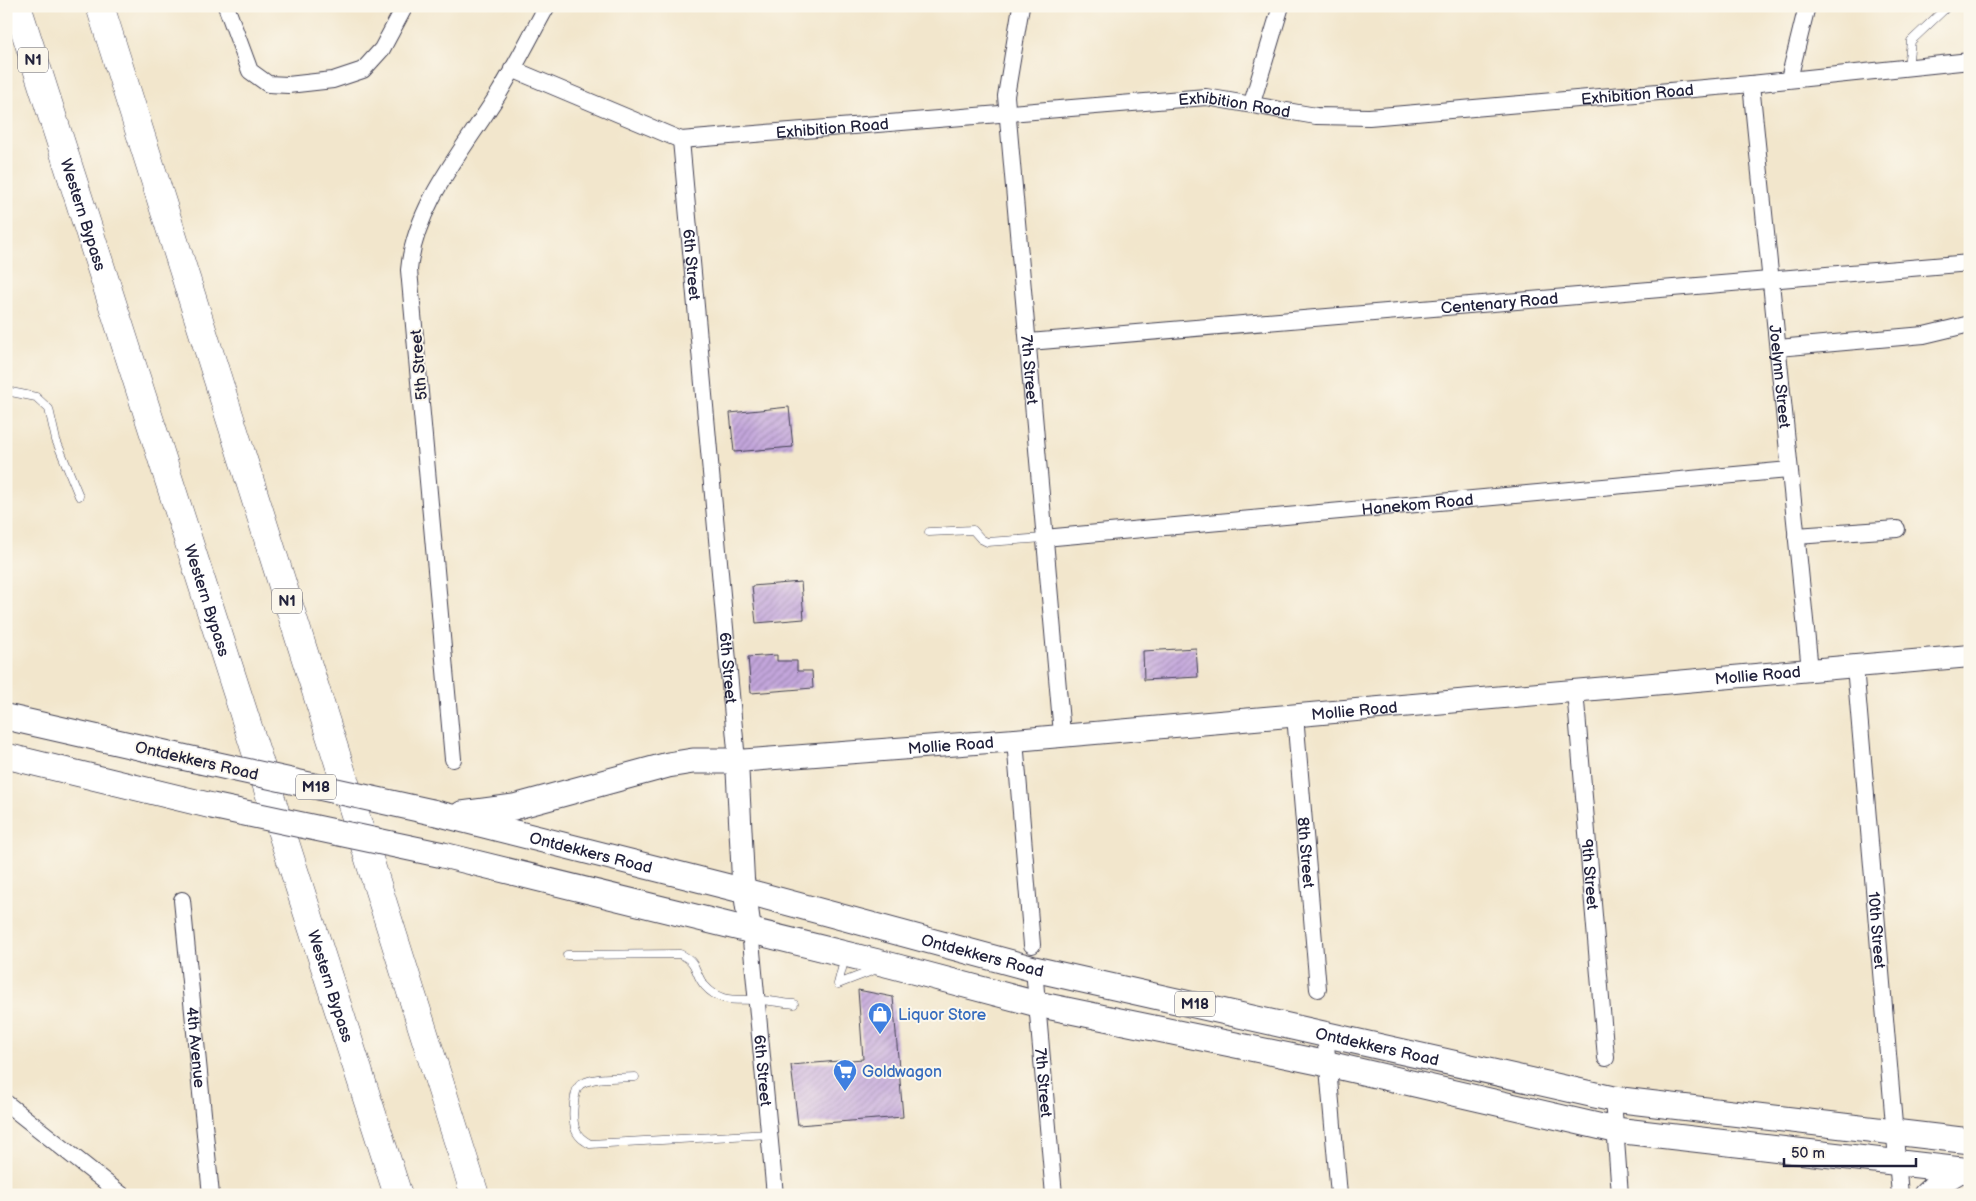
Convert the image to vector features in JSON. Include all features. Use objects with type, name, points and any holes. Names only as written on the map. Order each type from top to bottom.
[{"type":"highway","name":"Western Bypass","points":[[17,6],[398,1195]]},
{"type":"highway","name":"N1","points":[[100,6],[475,1195]]},
{"type":"main road","name":"Mollie Road","points":[[737,761],[1015,740],[1062,734],[1970,656]]},
{"type":"main road","name":"Ontdekkers Road","points":[[6,717],[437,813],[745,891],[1033,957],[1325,1033],[1613,1099],[1970,1141]]},
{"type":"main road","name":"Ontdekkers Road","points":[[6,756],[212,806],[443,855],[890,965],[1037,1004],[1328,1064],[1615,1130],[1965,1170]]},
{"type":"main road","points":[[437,813],[478,813],[514,807],[668,765],[693,761],[737,761]]},
{"type":"main road","name":"6th Street","points":[[737,761],[745,891],[750,930]]},
{"type":"main road","points":[[1926,1195],[1940,1182],[1965,1170]]},
{"type":"street","points":[[226,6],[250,70],[268,84],[288,85],[333,80],[363,70],[382,49],[405,6]]},
{"type":"street","name":"5th Street","points":[[453,759],[409,270],[412,244],[428,205],[512,69],[547,6]]},
{"type":"street","name":"7th Street","points":[[1021,6],[1006,96],[1062,734]]},
{"type":"street","points":[[1252,103],[1281,6]]},
{"type":"street","points":[[1789,79],[1807,6]]},
{"type":"street","name":"Exhibition Road","points":[[512,69],[681,140],[1206,97],[1252,103],[1316,116],[1361,117],[1750,84],[1970,61]]},
{"type":"street","name":"Joelynn Street","points":[[1750,84],[1810,670]]},
{"type":"street","name":"6th Street","points":[[681,140],[737,761]]},
{"type":"street","name":"Centenary Road","points":[[1029,342],[1970,263]]},
{"type":"street","points":[[1778,348],[1924,335],[1970,324]]},
{"type":"street","name":"Hanekom Road","points":[[1044,538],[1790,470]]},
{"type":"street","points":[[1796,536],[1897,529]]},
{"type":"street","name":"10th Street","points":[[1855,666],[1900,1195]]},
{"type":"street","name":"9th Street","points":[[1575,690],[1606,1058]]},
{"type":"street","name":"8th Street","points":[[1295,715],[1318,989]]},
{"type":"street","name":"7th Street","points":[[1015,740],[1054,1195]]},
{"type":"street","name":"4th Avenue","points":[[182,900],[210,1195]]},
{"type":"street","name":"6th Street","points":[[750,930],[775,1195]]},
{"type":"street","points":[[1325,1033],[1340,1195]]},
{"type":"street","points":[[1613,1099],[1620,1195]]},
{"type":"street","points":[[6,1103],[122,1195]]},
{"type":"lane","points":[[1908,67],[1912,41],[1948,6]]},
{"type":"lane","points":[[6,391],[36,397],[49,409],[56,440],[79,496]]},
{"type":"lane","points":[[929,532],[973,530],[981,539],[992,542],[1044,538]]},
{"type":"lane","points":[[567,955],[680,954],[694,963],[700,980],[716,997],[730,1001],[756,1000],[794,1004]]},
{"type":"lane","points":[[635,1077],[588,1081],[579,1085],[574,1092],[574,1128],[582,1140],[590,1144],[769,1134]]},
{"type":"building","points":[[789,407],[793,447],[734,452],[730,413]]},
{"type":"building","points":[[801,582],[804,619],[756,623],[752,586]]},
{"type":"building","points":[[1196,648],[1198,677],[1144,680],[1143,651]]},
{"type":"building","points":[[777,655],[777,661],[797,661],[797,671],[812,671],[813,688],[751,693],[748,657]]},
{"type":"building","points":[[858,990],[893,997],[903,1117],[798,1125],[791,1065],[863,1059]]},
{"type":"place","name":"Liquor Store","points":[[880,1035]]},
{"type":"place","name":"Goldwagon","points":[[845,1092]]}]
